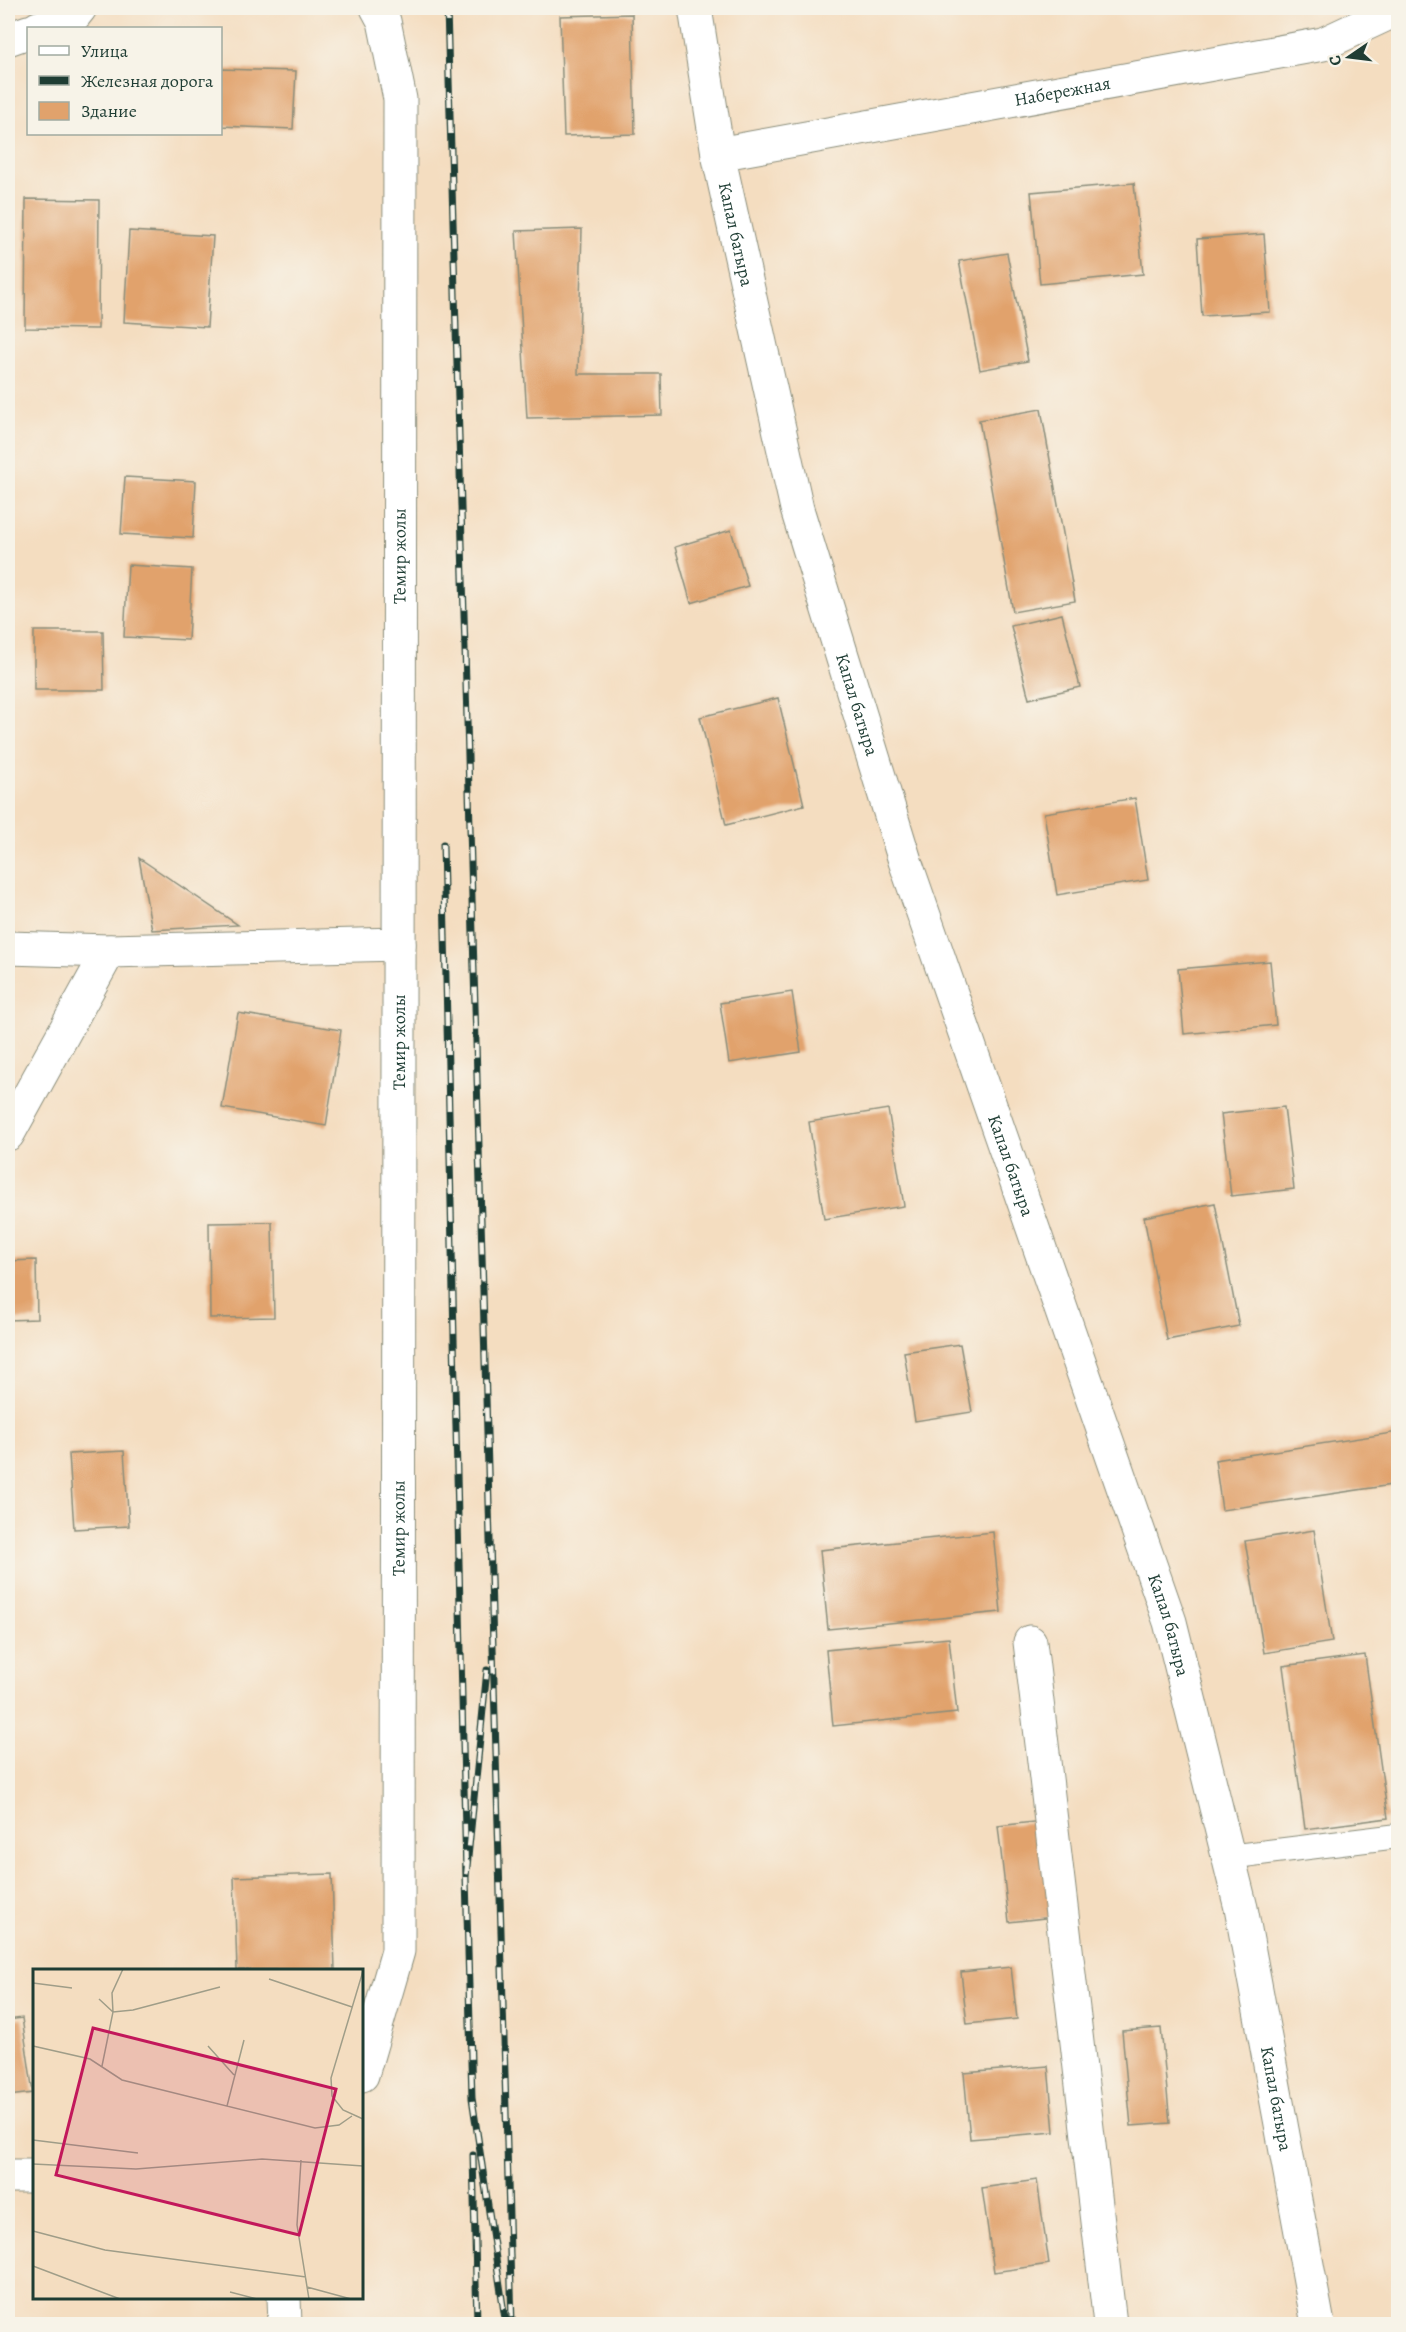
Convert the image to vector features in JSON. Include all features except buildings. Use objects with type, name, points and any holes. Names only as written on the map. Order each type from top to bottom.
[{"type":"street","points":[[41,27],[72,18],[80,8]]},
{"type":"street","name":"Темир жолы","points":[[363,2072],[398,1951],[400,99],[384,21],[377,8]]},
{"type":"street","name":"Капал батыра","points":[[695,8],[718,154],[797,509],[905,861],[1170,1622],[1241,1908],[1318,2325]]},
{"type":"street","name":"Набережная","points":[[718,154],[1323,44],[1398,9]]},
{"type":"street","points":[[8,39],[27,32]]},
{"type":"street","points":[[8,948],[109,951],[399,944]]},
{"type":"street","points":[[8,1134],[109,951]]},
{"type":"street","points":[[1030,1642],[1110,2325]]},
{"type":"street","points":[[8,2176],[33,2176]]},
{"type":"street","points":[[284,2299],[285,2325]]},
{"type":"lane","points":[[1228,1857],[1398,1836]]},
{"type":"railway","points":[[447,8],[512,2324]]},
{"type":"railway","points":[[443,844],[466,1877],[487,1670]]},
{"type":"railway","points":[[466,1877],[472,2098],[505,2319]]},
{"type":"railway","points":[[473,2155],[477,2324]]}]
